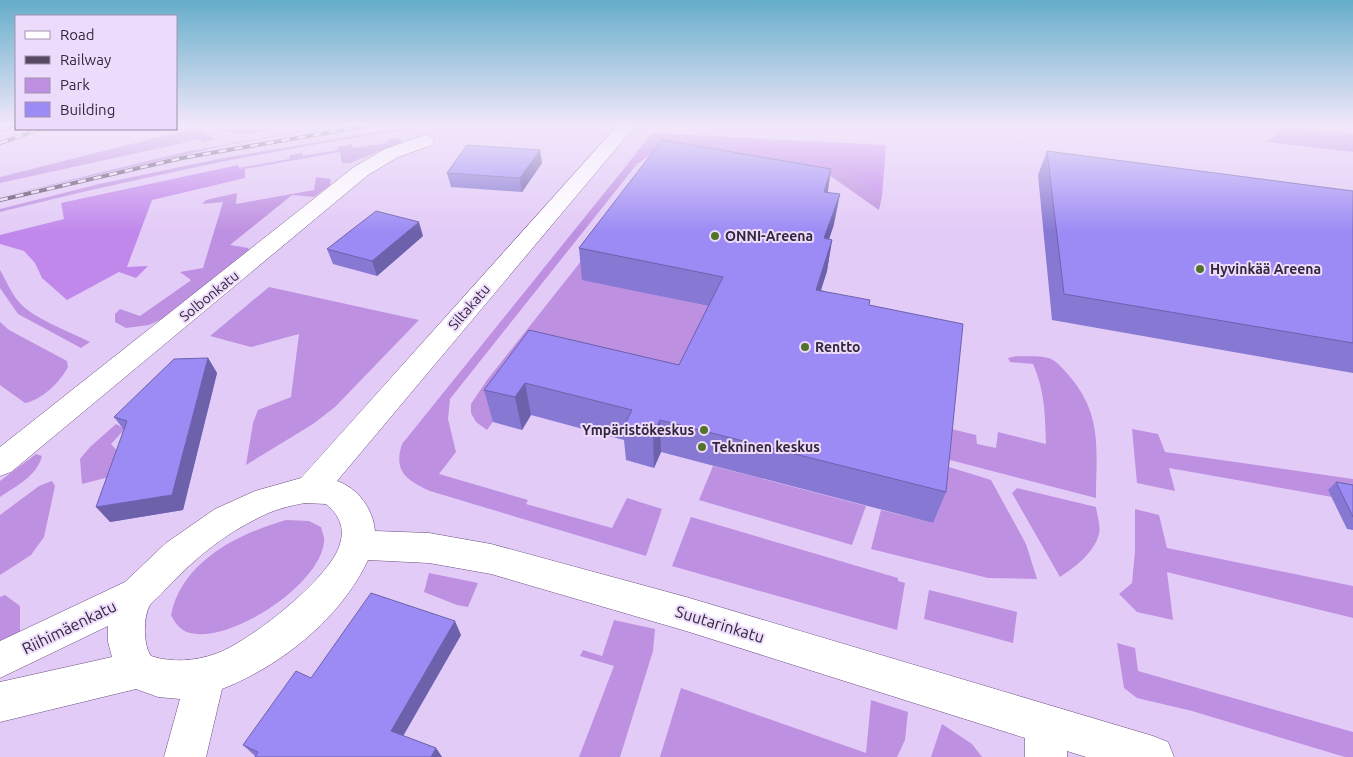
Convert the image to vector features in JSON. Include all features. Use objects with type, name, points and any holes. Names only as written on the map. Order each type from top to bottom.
[{"type":"street","name":"Solbonkatu","points":[[0,464],[374,161]]},
{"type":"street","name":"Siltakatu","points":[[311,489],[595,161]]},
{"type":"street","points":[[311,489],[336,493],[352,508],[358,523],[357,546],[341,578],[307,613],[263,647],[238,663],[206,676],[173,680],[154,678],[137,670],[128,653],[127,629],[129,609],[138,592],[178,552],[211,529],[262,502],[284,494],[311,489]]},
{"type":"street","name":"Suutarinkatu","points":[[357,546],[410,546],[491,559],[686,614],[1045,741],[1153,757]]},
{"type":"street","name":"Riihimäenkatu","points":[[0,660],[138,592]]},
{"type":"street","points":[[0,702],[137,670]]},
{"type":"street","points":[[185,757],[206,676]]},
{"type":"green space","points":[[62,161],[99,161],[0,183],[0,177]]},
{"type":"green space","points":[[147,161],[156,161],[0,197]]},
{"type":"green space","points":[[207,161],[227,161],[0,212],[0,209],[99,184]]},
{"type":"green space","points":[[276,161],[288,161],[245,169],[238,168]]},
{"type":"green space","points":[[342,161],[354,161],[350,163],[342,163]]},
{"type":"green space","points":[[637,164],[450,399],[448,419],[456,452],[439,474],[528,500],[526,504],[612,528],[627,498],[662,509],[646,556],[430,491],[409,479],[404,474],[399,462],[402,444],[626,166]]},
{"type":"green space","points":[[816,166],[848,172],[882,196],[879,210]]},
{"type":"green space","points":[[316,177],[331,179],[330,185],[314,197],[292,195],[230,245],[248,248],[249,250],[162,319],[149,325],[126,328],[115,322],[115,314],[120,309],[140,316],[191,280],[180,272],[203,268],[223,202],[202,204],[206,200],[237,193],[236,204],[314,190]]},
{"type":"green space","points":[[640,179],[582,279],[721,309],[679,397],[535,362],[487,430],[476,422],[471,413],[471,404],[487,380],[578,265]]},
{"type":"green space","points":[[0,270],[15,297],[25,307],[42,319],[90,342],[81,348],[18,314],[0,288]]},
{"type":"green space","points":[[269,287],[419,320],[335,407],[313,424],[246,465],[253,423],[258,410],[291,397],[299,334],[251,347],[210,336]]},
{"type":"green space","points":[[0,322],[9,330],[67,361],[68,367],[60,379],[38,398],[25,403],[0,385]]},
{"type":"green space","points":[[1017,356],[1043,357],[1054,360],[1067,373],[1081,392],[1093,421],[1096,435],[1096,498],[950,460],[950,455],[940,452],[943,427],[976,435],[977,444],[996,448],[998,432],[1046,444],[1044,403],[1037,374],[1033,364],[1010,362],[1008,358]]},
{"type":"green space","points":[[116,424],[125,429],[111,444],[118,452],[109,477],[82,484],[80,459],[90,447]]},
{"type":"green space","points":[[1132,429],[1158,434],[1165,452],[1353,479],[1353,494],[1328,490],[1332,497],[1169,468],[1175,491],[1137,483]]},
{"type":"green space","points":[[36,454],[42,456],[31,475],[0,497],[0,481]]},
{"type":"green space","points":[[713,466],[866,506],[852,545],[699,500]]},
{"type":"green space","points":[[949,467],[991,480],[1026,544],[1037,579],[988,578],[871,549],[881,510],[933,523],[938,472],[948,474]]},
{"type":"green space","points":[[52,481],[55,486],[44,537],[31,555],[0,575],[0,515],[39,486]]},
{"type":"green space","points":[[1017,488],[1096,507],[1100,528],[1097,541],[1083,559],[1060,577],[1012,493]]},
{"type":"green space","points":[[1135,509],[1159,515],[1167,548],[1353,586],[1353,618],[1167,572],[1173,620],[1137,612],[1119,594],[1132,583],[1135,551]]},
{"type":"green space","points":[[691,517],[898,578],[898,581],[905,583],[897,630],[672,566]]},
{"type":"green space","points":[[286,520],[309,521],[321,527],[324,539],[319,559],[307,576],[291,592],[249,620],[228,629],[207,634],[190,633],[174,621],[171,615],[177,596],[187,579],[200,565],[215,552],[231,542],[249,533]]},
{"type":"green space","points":[[429,573],[478,583],[468,607],[457,605],[424,592]]},
{"type":"green space","points":[[929,590],[1017,612],[1013,643],[924,619]]},
{"type":"green space","points":[[5,595],[20,606],[20,636],[0,644],[0,597]]},
{"type":"green space","points":[[614,620],[655,629],[653,651],[620,757],[579,757],[614,666],[580,656],[583,650],[602,656]]},
{"type":"green space","points":[[1117,643],[1135,648],[1138,671],[1353,732],[1353,757],[1345,757],[1192,711],[1137,698],[1124,688]]},
{"type":"green space","points":[[681,688],[866,753],[871,700],[908,712],[905,740],[897,757],[660,757]]},
{"type":"green space","points":[[942,724],[972,744],[982,757],[931,757]]},
{"type":"shaded area","points":[[630,161],[641,161],[637,164],[626,166]]},
{"type":"shaded area","points":[[782,161],[885,161],[882,196],[847,172]]},
{"type":"shaded area","points":[[238,165],[239,168],[245,169],[245,178],[152,200],[127,267],[148,266],[136,278],[119,272],[67,300],[42,278],[35,263],[24,251],[0,244],[0,235],[64,219],[61,203]]},
{"type":"building","points":[[455,161],[532,161],[520,178],[447,173]]},
{"type":"building","name":"Rentto","points":[[646,161],[786,161],[831,169],[824,192],[840,194],[824,238],[832,240],[816,290],[870,300],[869,305],[963,324],[946,492],[660,420],[653,435],[623,428],[632,410],[525,383],[515,397],[484,390],[529,330],[679,365],[723,277],[579,248]]},
{"type":"building","name":"Hyvinkää Areena","points":[[1048,161],[1126,161],[1353,191],[1353,343],[1064,294]]},
{"type":"building","points":[[376,211],[419,222],[372,261],[327,249]]},
{"type":"building","points":[[208,358],[172,495],[96,507],[127,421],[114,417],[174,359]]},
{"type":"building","points":[[1336,482],[1353,485],[1353,517]]},
{"type":"building","points":[[371,593],[455,621],[391,731],[436,748],[431,757],[255,757],[258,752],[243,745],[296,671],[311,678]]},
{"type":"railway","points":[[0,200],[168,161]]},
{"type":"place","name":"ONNI-Areena","points":[[715,236]]},
{"type":"place","name":"Hyvinkää Areena","points":[[1200,269]]},
{"type":"place","name":"Rentto","points":[[805,347]]},
{"type":"place","name":"Ympäristökeskus","points":[[704,430]]},
{"type":"place","name":"Tekninen keskus","points":[[702,447]]}]
